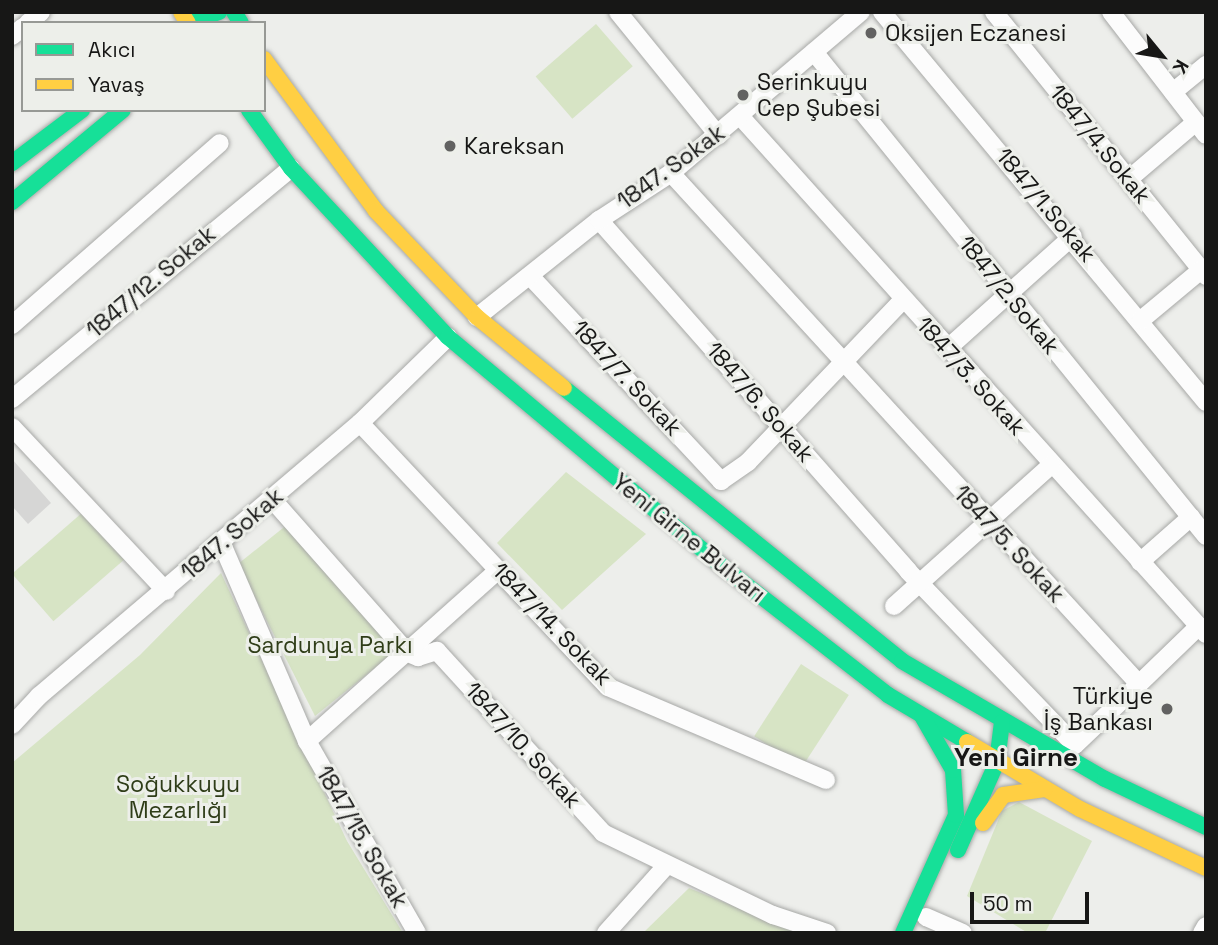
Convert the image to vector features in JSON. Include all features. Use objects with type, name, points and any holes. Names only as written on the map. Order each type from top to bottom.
[{"type":"main road","points":[[193,21],[219,12]]},
{"type":"main road","name":"Yeni Girne Bulvarı","points":[[266,62],[376,211],[477,317],[902,661],[1002,722],[1206,827]]},
{"type":"main road","points":[[12,163],[79,112]]},
{"type":"main road","points":[[12,202],[121,112]]},
{"type":"main road","name":"Yeni Girne Bulvarı","points":[[250,112],[291,168],[448,337],[727,570],[919,713],[990,758],[1045,789],[1206,869]]},
{"type":"main road","points":[[919,713],[953,770],[956,815]]},
{"type":"main road","points":[[922,925],[952,865],[1002,722]]},
{"type":"main road","points":[[903,933],[956,815],[990,758]]},
{"type":"main road","points":[[952,865],[967,853],[1003,794],[1045,789]]},
{"type":"street","points":[[618,12],[718,135]]},
{"type":"street","name":"1847. Sokak","points":[[477,317],[531,277],[599,220],[671,173],[861,12]]},
{"type":"street","name":"1847/1.Sokak","points":[[882,12],[1073,236],[1206,402]]},
{"type":"street","name":"1847/4.Sokak","points":[[994,12],[1203,273]]},
{"type":"street","points":[[1111,12],[1201,129],[1129,179]]},
{"type":"street","name":"1847/2.Sokak","points":[[814,52],[1206,536]]},
{"type":"street","points":[[1172,92],[1206,65]]},
{"type":"street","name":"1847/3. Sokak","points":[[740,116],[1202,630]]},
{"type":"street","points":[[12,325],[220,143]]},
{"type":"street","name":"1847/12. Sokak","points":[[12,399],[291,168]]},
{"type":"street","name":"1847/5. Sokak","points":[[671,173],[839,361],[1139,684]]},
{"type":"street","name":"1847/6. Sokak","points":[[599,220],[921,584]]},
{"type":"street","points":[[947,349],[1073,236]]},
{"type":"street","points":[[1141,320],[1203,273]]},
{"type":"street","name":"1847/7. Sokak","points":[[531,277],[720,481],[748,462],[781,425]]},
{"type":"street","points":[[781,425],[839,361],[903,300]]},
{"type":"street","name":"1847. Sokak","points":[[12,725],[39,696],[222,544],[360,423],[448,337]]},
{"type":"street","name":"1847/14. Sokak","points":[[360,423],[608,687],[826,780]]},
{"type":"street","points":[[12,427],[166,591]]},
{"type":"street","points":[[894,606],[1051,465]]},
{"type":"street","points":[[272,499],[408,653]]},
{"type":"street","points":[[1140,562],[1191,517]]},
{"type":"street","name":"1847/15. Sokak","points":[[222,544],[307,741],[417,933]]},
{"type":"street","name":"1847/15. Sokak","points":[[307,741],[498,570]]},
{"type":"street","points":[[921,584],[1075,744],[1202,630]]},
{"type":"street","name":"1847/10. Sokak","points":[[408,653],[437,651],[603,833],[666,866],[773,915],[827,933]]},
{"type":"street","points":[[606,933],[666,866]]},
{"type":"street","points":[[922,925],[963,933]]},
{"type":"street","points":[[1202,933],[1206,926]]},
{"type":"green space","points":[[596,24],[633,66],[572,119],[536,76]]},
{"type":"green space","points":[[566,472],[646,534],[562,610],[497,543]]},
{"type":"green space","points":[[83,512],[124,560],[53,621],[12,574]]},
{"type":"green space","name":"Sardunya Parkı","points":[[288,524],[396,651],[315,716],[238,564]]},
{"type":"green space","name":"Soğukkuyu Mezarlığı","points":[[221,573],[347,841],[403,933],[12,933],[12,763],[140,655]]},
{"type":"green space","points":[[801,664],[849,695],[802,767],[754,736]]},
{"type":"green space","points":[[1019,802],[1092,841],[1045,933],[1028,933],[967,896],[1002,811]]},
{"type":"green space","points":[[689,888],[800,933],[643,933]]},
{"type":"building","points":[[12,459],[51,503],[28,524],[12,506]]},
{"type":"traffic: fast","points":[[193,21],[219,12]]},
{"type":"traffic: fast","points":[[234,12],[240,21]]},
{"type":"traffic: fast","points":[[12,163],[79,112]]},
{"type":"traffic: fast","points":[[12,202],[121,112]]},
{"type":"traffic: fast","points":[[250,112],[291,168],[448,337],[727,570],[888,695],[967,742]]},
{"type":"traffic: fast","points":[[564,388],[902,661],[1105,779],[1206,827]]},
{"type":"traffic: fast","points":[[903,933],[956,815],[953,770],[922,716]]},
{"type":"traffic: fast","points":[[958,850],[997,762],[1002,722]]},
{"type":"traffic: slow","points":[[181,12],[187,21]]},
{"type":"traffic: slow","points":[[266,62],[376,211],[477,317],[564,388]]},
{"type":"traffic: slow","points":[[967,742],[1080,809],[1206,868]]},
{"type":"traffic: slow","points":[[983,823],[1003,795],[1045,789]]},
{"type":"place","name":"Oksijen Eczanesi","points":[[871,33]]},
{"type":"place","name":"Serinkuyu Cep Şubesi","points":[[743,95]]},
{"type":"place","name":"Kareksan","points":[[450,146]]},
{"type":"place","name":"Türkiye İş Bankası","points":[[1167,709]]},
{"type":"district","name":"Yeni Girne","points":[[1016,758]]}]
